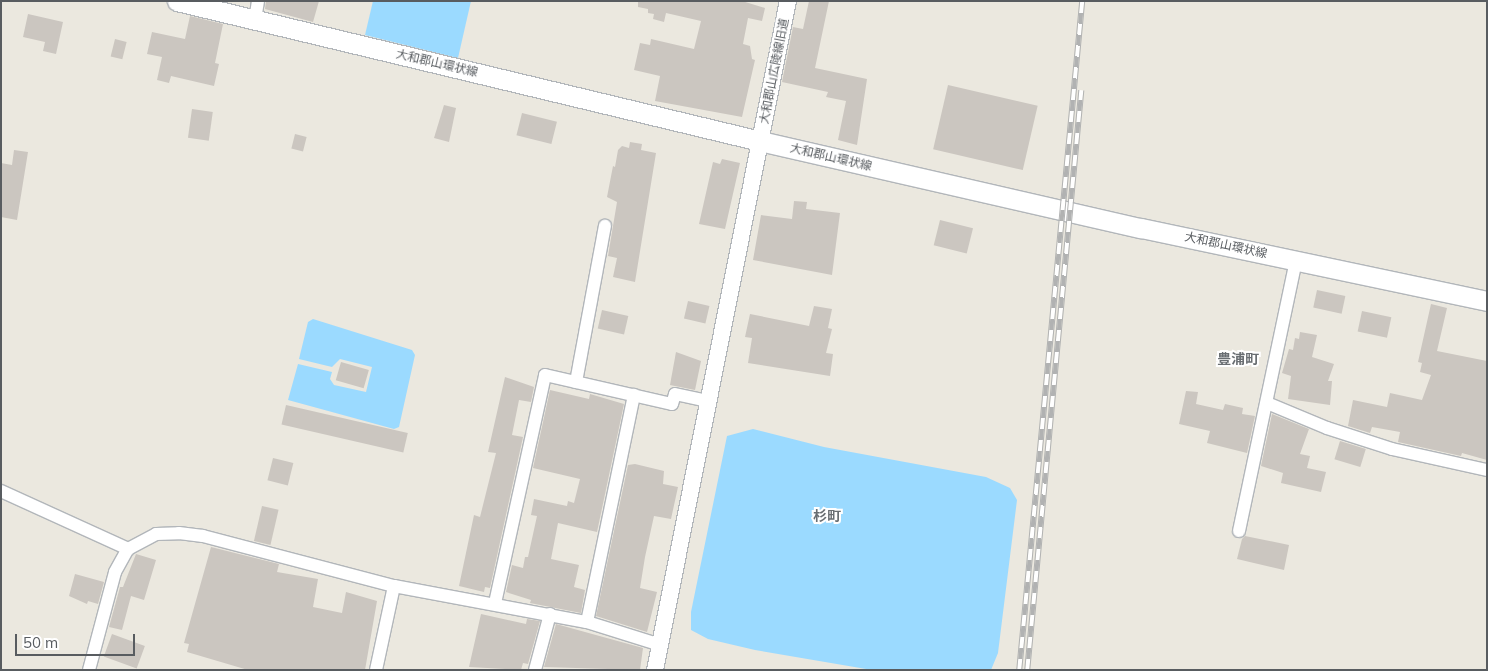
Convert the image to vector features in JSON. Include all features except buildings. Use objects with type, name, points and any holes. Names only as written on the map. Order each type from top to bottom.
[{"type":"main road","name":"大和郡山環状線","points":[[177,1],[760,141],[1141,228],[1487,301]]},
{"type":"street","points":[[255,20],[258,1]]},
{"type":"street","name":"大和郡山広陵線旧道","points":[[655,670],[788,1]]},
{"type":"street","points":[[576,382],[605,226]]},
{"type":"street","points":[[1239,531],[1296,260]]},
{"type":"street","points":[[495,603],[545,374],[672,404],[675,394],[708,401]]},
{"type":"street","points":[[587,622],[634,395]]},
{"type":"street","points":[[1267,403],[1327,428],[1392,449],[1487,470]]},
{"type":"street","points":[[1,491],[128,549]]},
{"type":"street","points":[[89,670],[115,572],[128,549],[156,534],[202,536],[394,586],[495,603],[587,622],[660,645]]},
{"type":"street","points":[[376,670],[394,586]]},
{"type":"street","points":[[534,670],[550,614]]},
{"type":"water","points":[[373,1],[471,1],[458,58],[365,35]]},
{"type":"water","points":[[313,319],[412,350],[415,355],[399,427],[394,429],[288,400],[298,364],[332,372],[330,379],[334,385],[366,392],[372,367],[340,359],[332,367],[299,359],[308,322]]},
{"type":"water","points":[[753,429],[824,447],[986,477],[1010,488],[1017,500],[998,653],[991,670],[872,670],[755,650],[708,639],[691,630],[691,612],[727,436]]},
{"type":"railway","points":[[1019,670],[1082,1]]},
{"type":"railway","points":[[1027,670],[1081,91]]},
{"type":"district","name":"豊浦町","points":[[1238,359]]},
{"type":"district","name":"杉町","points":[[827,516]]}]
